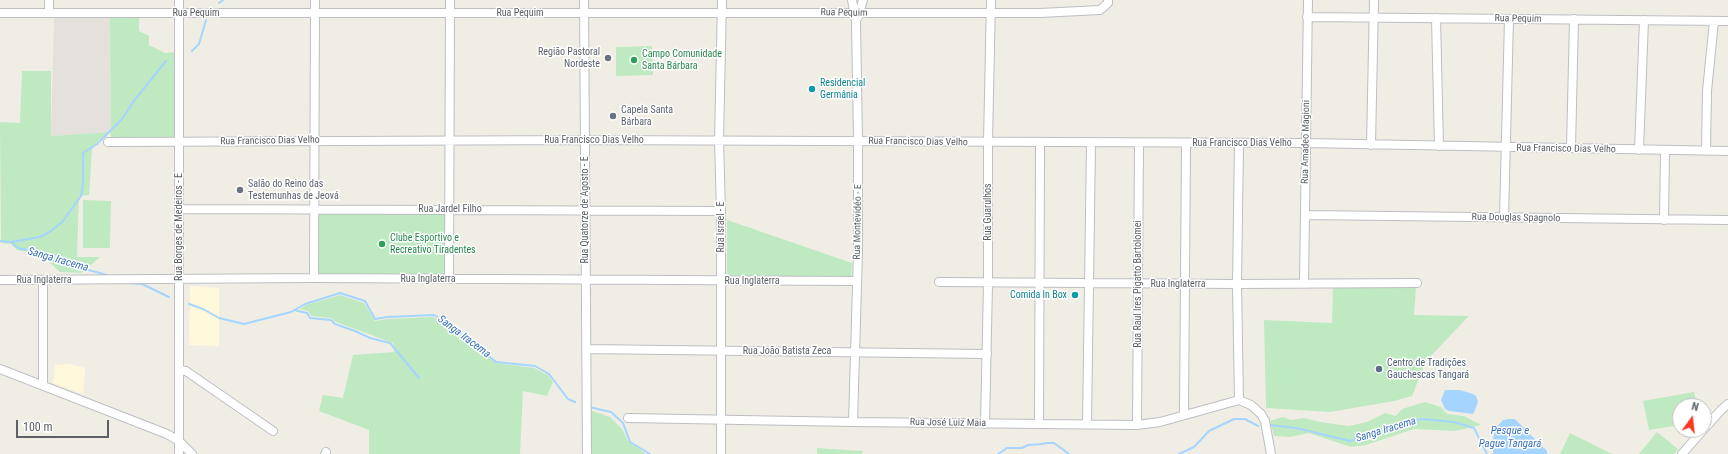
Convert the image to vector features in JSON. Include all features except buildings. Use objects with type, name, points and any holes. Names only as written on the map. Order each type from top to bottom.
[{"type":"street","points":[[49,0],[49,13]]},
{"type":"street","name":"Rua Borges de Medeiros - E","points":[[179,0],[179,454]]},
{"type":"street","points":[[314,278],[315,0]]},
{"type":"street","points":[[449,279],[450,0]]},
{"type":"street","name":"Rua Quatorze de Agosto - E","points":[[584,0],[587,454]]},
{"type":"street","name":"Rua Israel - E","points":[[721,454],[721,211],[719,141],[722,0]]},
{"type":"street","name":"Rua Montevidéo - E","points":[[852,0],[856,16],[858,141],[858,252],[853,422]]},
{"type":"street","name":"Rua Montevidéo - E","points":[[856,16],[862,0]]},
{"type":"street","name":"Rua Guarulhos","points":[[985,424],[991,0]]},
{"type":"street","name":"Rua Pequim","points":[[0,13],[722,13],[856,16],[1040,13],[1100,10],[1108,3],[1108,0]]},
{"type":"street","name":"Rua Amadeo Magioni","points":[[1304,284],[1308,0]]},
{"type":"street","points":[[1371,145],[1374,0]]},
{"type":"street","name":"Rua Pequim","points":[[1307,17],[1728,21]]},
{"type":"street","points":[[1436,18],[1439,146]]},
{"type":"street","points":[[1504,218],[1509,18]]},
{"type":"street","points":[[1572,148],[1574,19]]},
{"type":"street","points":[[1640,150],[1644,20]]},
{"type":"street","points":[[1706,151],[1707,91],[1714,21]]},
{"type":"street","name":"Rua Francisco Dias Velho","points":[[108,142],[585,140],[1306,143],[1728,151]]},
{"type":"street","points":[[1039,423],[1040,142]]},
{"type":"street","points":[[1087,424],[1091,143]]},
{"type":"street","name":"Rua Raul Ires Pigatto Bartolomei","points":[[1137,425],[1138,143]]},
{"type":"street","points":[[1184,415],[1186,143]]},
{"type":"street","points":[[1239,143],[1239,400],[1251,405],[1261,414],[1271,454]]},
{"type":"street","points":[[1664,220],[1665,151]]},
{"type":"street","name":"Rua Jardel Filho","points":[[179,209],[721,211]]},
{"type":"street","name":"Rua Douglas Spagnolo","points":[[1305,215],[1728,220]]},
{"type":"street","name":"Rua Inglaterra","points":[[0,280],[314,278],[856,281]]},
{"type":"street","points":[[43,280],[43,386]]},
{"type":"street","name":"Rua Inglaterra","points":[[939,282],[988,284],[1417,283]]},
{"type":"street","name":"Rua João Batista Zeca","points":[[586,349],[987,354]]},
{"type":"street","points":[[0,369],[167,434],[179,441],[192,454]]},
{"type":"street","points":[[179,370],[186,371],[273,431]]},
{"type":"street","name":"Rua José Luiz Maia","points":[[628,418],[721,421],[1137,425],[1160,422],[1239,400]]},
{"type":"street","points":[[1712,420],[1720,410],[1728,404]]},
{"type":"street","points":[[1682,454],[1696,438]]},
{"type":"shaded area","points":[[110,16],[111,132],[51,136],[54,18]]},
{"type":"shaded area","points":[[190,286],[219,288],[219,346],[189,345]]},
{"type":"shaded area","points":[[69,364],[85,368],[83,394],[53,383],[55,365]]},
{"type":"green space","points":[[110,16],[139,17],[139,31],[149,36],[149,45],[165,53],[176,52],[176,139],[112,139],[110,132]]},
{"type":"green space","name":"Campo Comunidade Santa Bárbara","points":[[652,46],[653,75],[616,76],[616,47]]},
{"type":"green space","points":[[22,71],[51,71],[51,136],[110,132],[96,143],[92,150],[89,195],[79,196],[77,257],[100,257],[81,273],[60,272],[48,261],[27,252],[17,250],[11,244],[1,243],[0,122],[20,123]]},
{"type":"green space","points":[[83,200],[111,201],[110,248],[83,248]]},
{"type":"green space","name":"Clube Esportivo e Recreativo Tiradentes","points":[[317,212],[447,212],[447,276],[317,276]]},
{"type":"green space","points":[[727,220],[852,263],[851,278],[727,277]]},
{"type":"green space","points":[[1333,287],[1416,287],[1414,315],[1469,316],[1426,361],[1412,396],[1394,401],[1330,412],[1266,408],[1264,320],[1332,323]]},
{"type":"green space","points":[[340,295],[364,303],[375,321],[433,317],[451,327],[496,363],[534,368],[548,375],[553,382],[547,396],[523,391],[520,454],[369,454],[369,430],[319,411],[323,395],[343,398],[353,355],[394,352],[393,343],[336,322],[331,318],[311,316],[308,311],[300,309],[306,305]]},
{"type":"green space","points":[[1694,392],[1695,398],[1672,398],[1672,426],[1649,430],[1643,401]]},
{"type":"green space","points":[[1425,402],[1441,407],[1447,414],[1464,416],[1481,425],[1455,431],[1414,429],[1366,445],[1351,447],[1309,433],[1290,437],[1274,436],[1270,421],[1283,417],[1291,420],[1304,418],[1349,426],[1367,422],[1385,413],[1396,416],[1402,409]]},
{"type":"green space","points":[[589,410],[610,417],[622,429],[628,441],[646,454],[589,454]]},
{"type":"green space","points":[[1657,432],[1678,449],[1674,454],[1639,454]]},
{"type":"green space","points":[[1570,433],[1612,454],[1560,454]]},
{"type":"green space","points":[[817,448],[863,451],[862,454],[817,454]]},
{"type":"water","name":"Pesque e Pague Tangará","points":[[1445,390],[1460,390],[1476,396],[1478,402],[1473,414],[1449,411],[1445,409],[1441,400]]},
{"type":"water","name":"Pesque e Pague Tangará","points":[[1515,419],[1547,451],[1547,454],[1493,454],[1495,429],[1503,420]]},
{"type":"waterway","points":[[219,3],[223,0]]},
{"type":"waterway","points":[[192,51],[199,44],[206,20]]},
{"type":"waterway","points":[[0,241],[11,242],[40,237],[51,231],[63,221],[81,196],[83,184],[83,153],[97,144],[123,118],[133,102],[166,61]]},
{"type":"waterway","name":"Sanga Iracema","points":[[11,242],[18,248],[28,250],[50,260],[71,263],[81,268],[107,275]]},
{"type":"waterway","name":"Sanga Iracema","points":[[127,283],[142,284],[169,297]]},
{"type":"waterway","name":"Sanga Iracema","points":[[189,304],[203,309],[219,318],[244,324],[291,312],[305,304],[340,293],[365,301],[375,319],[434,315],[452,326],[496,362],[535,366],[549,374],[568,399],[575,402]]},
{"type":"waterway","points":[[294,310],[307,313],[310,318],[331,320],[335,324],[370,338],[390,343],[419,378]]},
{"type":"waterway","name":"Sanga Iracema","points":[[589,407],[611,412],[623,423],[630,442],[650,454]]},
{"type":"waterway","name":"Sanga Iracema","points":[[1179,454],[1194,447],[1209,431],[1234,419],[1245,419],[1258,426]]},
{"type":"waterway","name":"Sanga Iracema","points":[[1270,425],[1296,428],[1350,441],[1384,429],[1422,419],[1454,422],[1474,428],[1487,454]]},
{"type":"waterway","name":"Sanga Iracema","points":[[998,454],[1007,448],[1022,448],[1028,445],[1047,443],[1054,443],[1069,454]]},
{"type":"place","name":"Região Pastoral Nordeste","points":[[608,58]]},
{"type":"place","name":"Campo Comunidade Santa Bárbara","points":[[634,60]]},
{"type":"place","name":"Residencial Germânia","points":[[812,89]]},
{"type":"place","name":"Capela Santa Bárbara","points":[[613,116]]},
{"type":"place","name":"Salão do Reino das Testemunhas de Jeová","points":[[240,190]]},
{"type":"place","name":"Clube Esportivo e Recreativo Tiradentes","points":[[382,244]]},
{"type":"place","name":"Comida In Box","points":[[1075,295]]},
{"type":"place","name":"Centro de Tradições Gauchescas Tangará","points":[[1379,369]]}]
